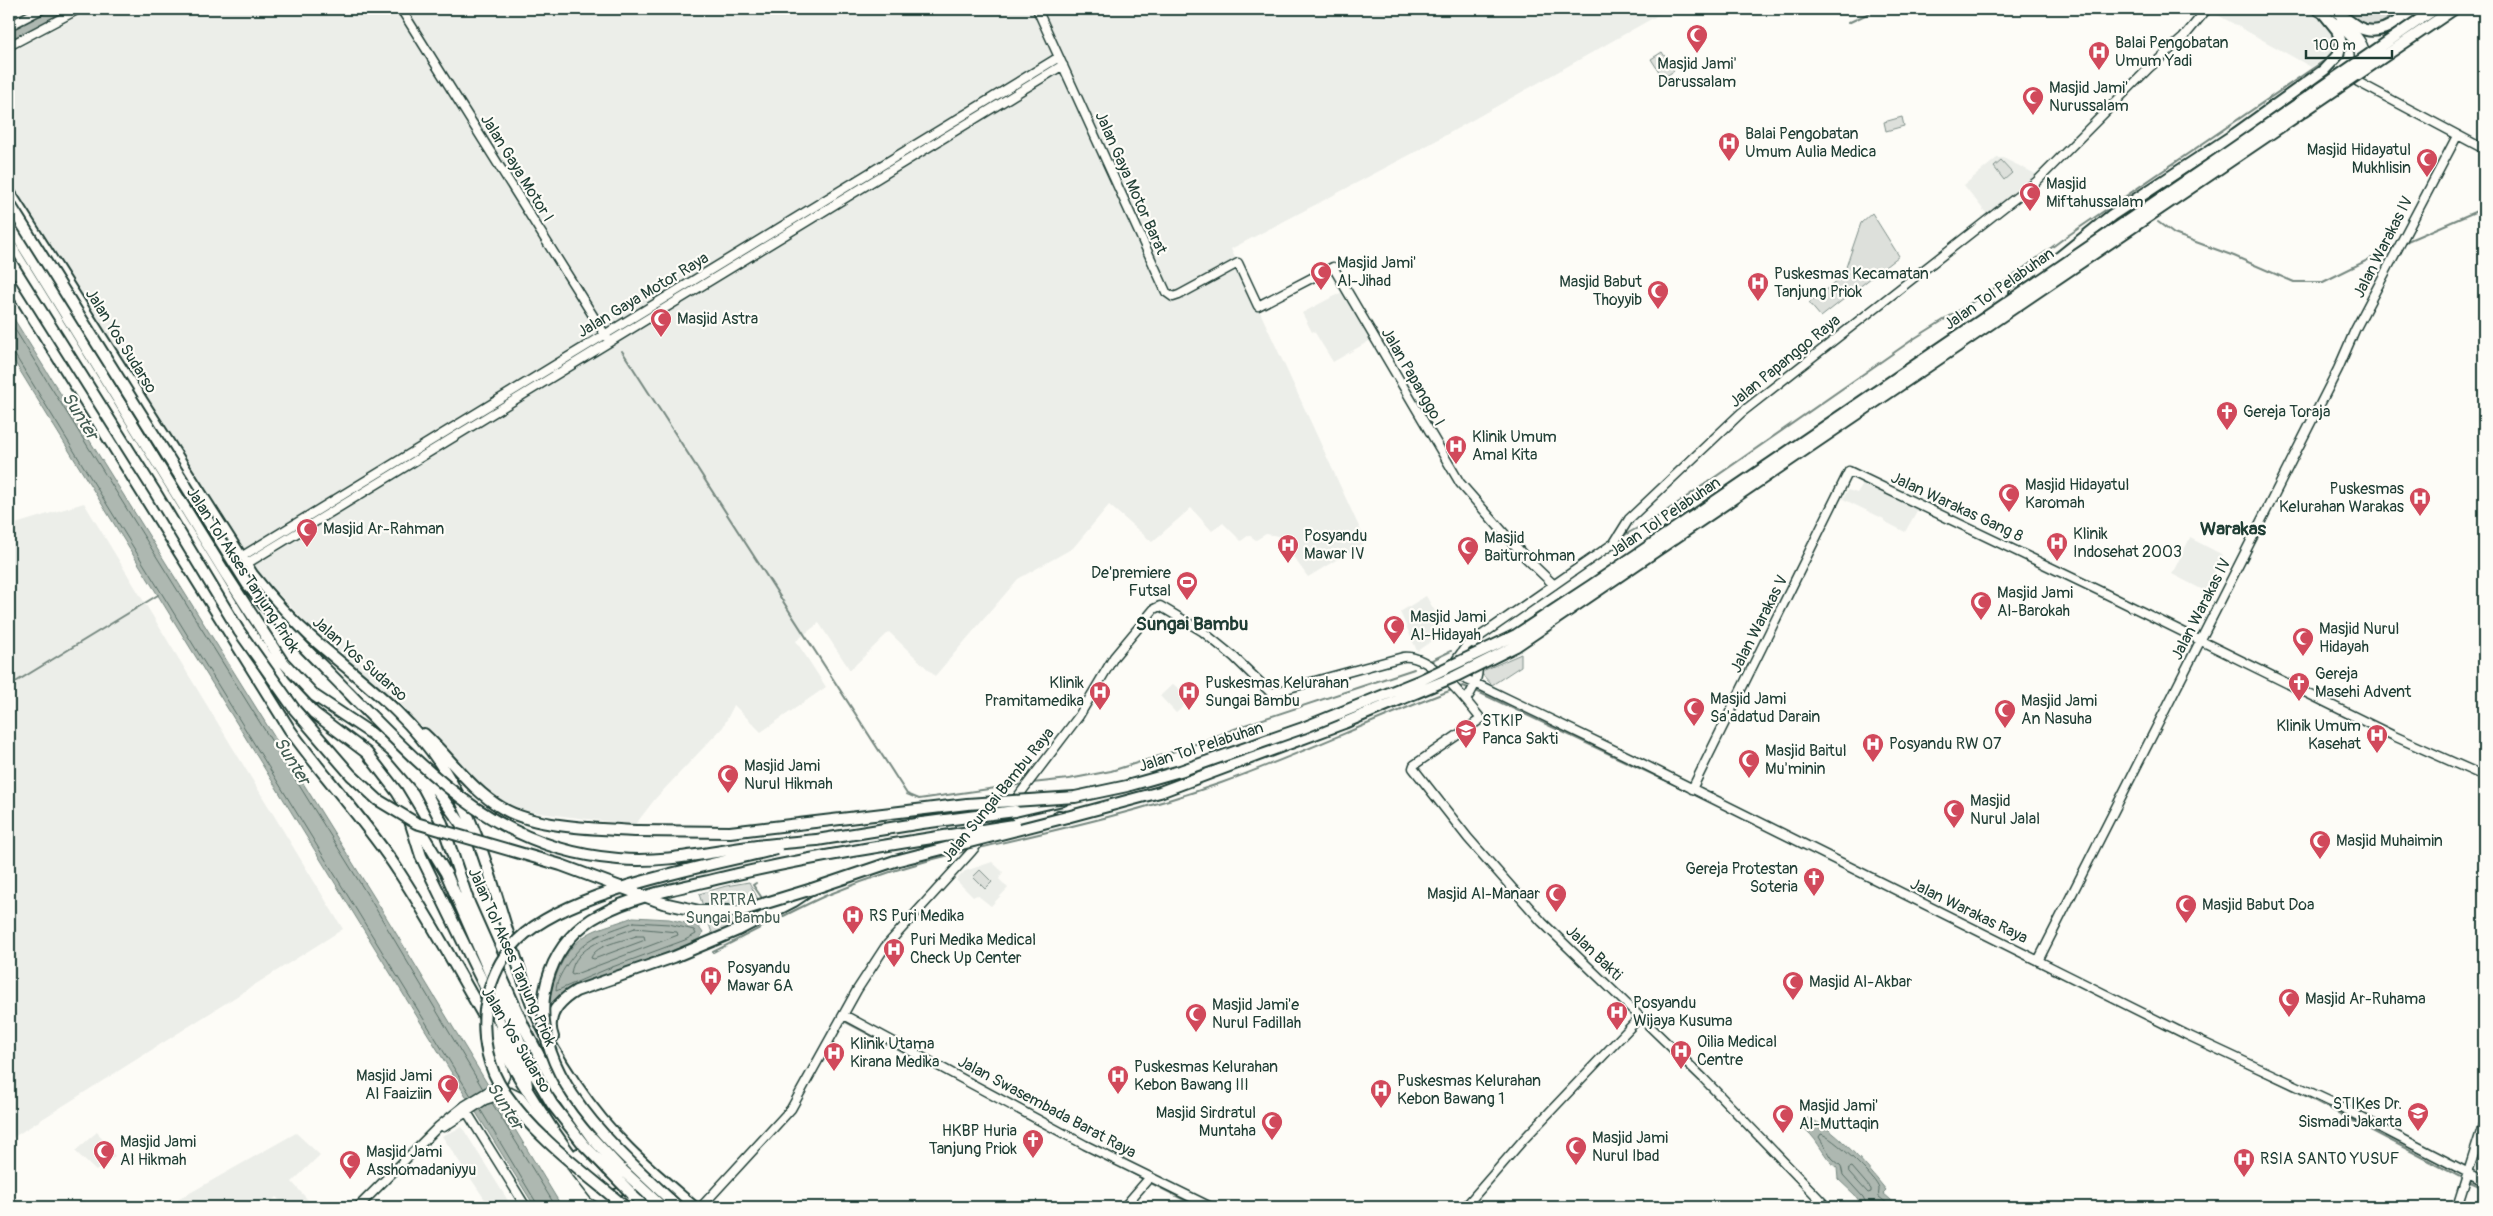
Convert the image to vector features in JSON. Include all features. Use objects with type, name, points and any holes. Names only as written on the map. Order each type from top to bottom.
[{"type":"highway","points":[[2329,11],[2372,32],[2384,29],[2416,9]]},
{"type":"highway","name":"Jalan Tol Pelabuhan","points":[[817,840],[1015,811],[1126,786],[1180,771],[1303,728],[1448,669],[1516,635],[1983,319],[2434,9]]},
{"type":"highway","name":"Jalan Tol Pelabuhan","points":[[1067,817],[1160,792],[1300,740],[1424,690],[1516,646],[2454,9]]},
{"type":"highway","points":[[1983,319],[2086,234],[2235,134],[2324,70],[2335,59],[2341,43],[2329,11]]},
{"type":"highway","name":"Jalan Yos Sudarso","points":[[9,192],[243,561],[272,598],[311,637],[392,705],[425,744],[452,783],[490,873],[519,969],[544,1029],[580,1089],[628,1148],[694,1207]]},
{"type":"highway","points":[[9,203],[248,585],[281,623],[358,702],[416,761],[451,792],[492,820],[538,841],[573,851],[617,859],[684,857],[817,840]]},
{"type":"highway","name":"Jalan Tol Akses Tanjung Priok","points":[[9,223],[284,682],[314,713],[367,752],[389,779],[407,808],[446,873],[528,1063],[552,1104],[646,1207]]},
{"type":"highway","name":"Jalan Tol Akses Tanjung Priok","points":[[9,243],[220,576],[296,677],[315,696],[372,734],[415,775],[445,830],[469,902],[524,1027],[556,1088],[588,1142],[618,1166],[662,1207]]},
{"type":"highway","points":[[9,260],[155,492],[239,631],[295,710],[351,775],[378,800],[416,823],[561,865],[663,903],[699,911],[740,911],[908,856],[1067,817]]},
{"type":"highway","name":"Jalan Yos Sudarso","points":[[9,279],[290,730],[328,782],[367,826],[399,871],[435,930],[494,1036],[548,1123],[610,1205]]},
{"type":"highway","points":[[392,705],[432,741],[478,790],[501,808],[526,818],[608,829],[730,832],[967,804],[1075,797]]},
{"type":"highway","points":[[394,753],[413,764],[438,792],[464,827],[490,873]]},
{"type":"highway","points":[[407,808],[421,856],[489,995],[505,1036],[525,1072],[527,1089]]},
{"type":"highway","points":[[678,1207],[597,1128],[567,1088],[550,1050],[544,1025],[542,1005],[546,984],[559,952],[570,937],[611,908],[633,900],[711,880],[849,852],[1060,816],[1067,817]]},
{"type":"highway","points":[[662,1179],[636,1186],[627,1195],[624,1207],[526,1120],[504,1093],[495,1077],[488,1058],[484,1036],[487,998],[494,975],[518,940],[542,922],[585,900],[686,872],[817,840]]},
{"type":"highway","points":[[637,1156],[578,1078],[556,1043],[550,1029],[552,1016],[559,1004],[564,998],[584,987],[674,957],[738,930],[794,902],[812,889]]},
{"type":"highway","points":[[548,1123],[600,1179],[608,1184],[620,1181],[627,1173],[629,1164],[628,1148]]},
{"type":"street","points":[[9,26],[42,9]]},
{"type":"street","points":[[9,46],[79,9]]},
{"type":"street","name":"Jalan Gaya Motor I","points":[[401,9],[609,342]]},
{"type":"street","name":"Jalan Gaya Motor Barat","points":[[1037,9],[1166,292],[1173,297],[1179,295],[1238,263],[1258,306],[1333,267]]},
{"type":"street","name":"Jalan Papanggo Raya","points":[[1448,672],[1458,654],[1476,639],[1617,539],[1629,520],[1704,446],[1741,413],[2036,182],[2149,68],[2183,38],[2207,9]]},
{"type":"street","points":[[2315,9],[2329,11],[2358,48],[2359,57],[2356,66],[2358,82],[2484,149]]},
{"type":"street","name":"Jalan Gaya Motor Raya","points":[[243,561],[450,434],[682,287],[1059,57]]},
{"type":"street","name":"Jalan Gaya Motor Raya","points":[[450,434],[609,342],[1063,65]]},
{"type":"street","name":"Jalan Warakas IV","points":[[2038,961],[2457,136]]},
{"type":"street","points":[[912,146],[917,154]]},
{"type":"street","name":"Jalan Papanggo I","points":[[1333,267],[1460,483],[1526,558],[1554,585]]},
{"type":"street","points":[[682,287],[687,295]]},
{"type":"street","name":"Jalan Warakas Gang 8","points":[[1849,471],[2200,640],[2394,736],[2484,776]]},
{"type":"street","name":"Jalan Warakas V","points":[[1692,789],[1849,471]]},
{"type":"street","name":"Jalan Sungai Bambu Raya","points":[[701,1207],[791,1109],[858,988],[885,947],[975,848],[1027,784],[1079,716],[1114,657],[1154,608],[1160,606],[1202,631],[1234,657],[1271,693],[1403,657],[1413,656],[1439,673]]},
{"type":"street","points":[[1439,673],[1466,700],[1479,669],[1476,639]]},
{"type":"street","name":"Jalan Warakas Raya","points":[[1439,673],[1448,672],[1471,685],[1692,789],[2185,1034],[2331,1102],[2468,1175],[2484,1181]]},
{"type":"street","name":"Jalan Bakti","points":[[1466,700],[1481,719],[1414,765],[1413,768],[1468,838],[1525,903],[1703,1078],[1827,1207]]},
{"type":"street","points":[[1465,1207],[1524,1139],[1640,1017]]},
{"type":"street","name":"Jalan Swasembada Barat Raya","points":[[843,1018],[1082,1143],[1211,1207]]},
{"type":"street","points":[[358,1207],[436,1130],[440,1130],[467,1108],[497,1091],[505,1076],[494,1036]]},
{"type":"street","points":[[497,1091],[510,1092],[520,1097],[587,1187],[598,1198],[610,1205]]},
{"type":"street","points":[[467,1108],[526,1207]]},
{"type":"street","points":[[2457,1207],[2484,1122]]},
{"type":"street","points":[[1124,1207],[1150,1177]]},
{"type":"shaded area","points":[[92,9],[1669,9],[1421,149],[1231,249],[1366,542],[1308,577],[1278,536],[1266,534],[1256,540],[1249,535],[1241,541],[1223,523],[1212,531],[1191,508],[1152,542],[1109,505],[1073,548],[1018,579],[935,676],[889,632],[850,670],[819,623],[796,641],[826,687],[761,732],[734,705],[723,727],[655,799],[635,825],[508,809],[468,779],[465,768],[399,706],[350,668],[243,557],[92,323],[9,181],[9,53]]},
{"type":"shaded area","points":[[2207,9],[2314,9],[2352,42],[2311,67]]},
{"type":"shaded area","points":[[1997,158],[2003,158],[2040,176],[1989,217],[1964,185]]},
{"type":"shaded area","points":[[1342,292],[1371,340],[1333,362],[1314,331],[1312,332],[1302,313]]},
{"type":"shaded area","points":[[1864,482],[1918,509],[1905,532],[1884,521],[1884,519],[1843,499],[1848,490],[1857,493]]},
{"type":"shaded area","points":[[84,503],[343,929],[9,1140],[9,526]]},
{"type":"shaded area","points":[[2190,538],[2223,555],[2205,591],[2172,574]]},
{"type":"shaded area","points":[[1426,596],[1436,613],[1434,616],[1445,632],[1417,651],[1400,612]]},
{"type":"shaded area","points":[[1173,684],[1191,699],[1176,713],[1160,696]]},
{"type":"shaded area","points":[[992,862],[1003,872],[999,879],[1008,888],[991,906],[977,895],[973,897],[956,880],[965,871]]},
{"type":"shaded area","points":[[462,1127],[512,1207],[490,1207],[442,1136]]},
{"type":"shaded area","points":[[97,1132],[115,1156],[96,1171],[75,1151]]},
{"type":"shaded area","points":[[296,1133],[320,1155],[292,1182],[314,1207],[287,1207],[276,1197],[266,1207],[165,1207]]},
{"type":"green space","points":[[2314,9],[2402,9],[2352,42]]},
{"type":"green space","points":[[1662,52],[1674,71],[1663,78],[1651,59]]},
{"type":"green space","points":[[1902,117],[1904,126],[1886,131],[1884,122]]},
{"type":"green space","points":[[2001,161],[2012,173],[2004,180],[1994,167]]},
{"type":"green space","points":[[1872,213],[1899,256],[1821,317],[1809,303],[1843,276],[1861,223]]},
{"type":"green space","points":[[1521,654],[1521,666],[1492,685],[1480,672]]},
{"type":"green space","points":[[980,870],[992,882],[985,889],[973,877]]},
{"type":"green space","name":"RPTRA Sungai Bambu","points":[[749,882],[769,920],[715,942],[699,894]]},
{"type":"water","points":[[9,311],[374,897],[562,1207],[535,1207],[477,1114],[9,353]]},
{"type":"water","points":[[633,917],[669,919],[698,926],[703,933],[700,938],[687,945],[572,988],[548,1006],[558,972],[563,961],[576,943],[596,930]]},
{"type":"water","points":[[1807,1118],[1827,1128],[1848,1146],[1886,1190],[1883,1193],[1899,1207],[1863,1207],[1855,1195],[1838,1179],[1837,1168],[1806,1130]]},
{"type":"waterway","points":[[9,36],[61,9]]},
{"type":"waterway","points":[[1848,23],[1878,9]]},
{"type":"waterway","points":[[2387,19],[2403,9]]},
{"type":"waterway","points":[[1623,536],[1659,516],[1915,338],[2009,279],[2063,239],[2328,58]]},
{"type":"waterway","points":[[2405,242],[2484,208]]},
{"type":"waterway","points":[[2158,222],[2174,234],[2234,256],[2294,282],[2323,282],[2396,246]]},
{"type":"waterway","points":[[622,351],[907,794],[919,799],[1024,784]]},
{"type":"waterway","points":[[9,686],[158,595]]},
{"type":"waterway","points":[[1428,662],[1451,651]]},
{"type":"waterway","points":[[1032,783],[1069,779],[1111,771],[1185,748],[1245,725],[1414,669]]},
{"type":"waterway","points":[[1457,688],[1463,686],[1471,689]]},
{"type":"waterway","points":[[979,848],[1101,819],[1221,783],[1452,690]]},
{"type":"waterway","points":[[1476,691],[1711,802]]},
{"type":"waterway","points":[[1762,827],[1977,934]]},
{"type":"waterway","points":[[713,952],[797,909],[842,889],[915,864],[970,850]]},
{"type":"waterway","points":[[756,883],[753,885],[764,901]]},
{"type":"waterway","points":[[842,1020],[1001,1104]]},
{"type":"waterway","points":[[2205,1047],[2302,1094],[2464,1179]]},
{"type":"waterway","points":[[1803,1119],[1808,1124]]},
{"type":"waterway","points":[[1116,1164],[1145,1180]]},
{"type":"waterway","points":[[2468,1181],[2484,1188]]},
{"type":"waterway","points":[[1149,1182],[1198,1207]]},
{"type":"place","name":"Masjid Jami' Darussalam","points":[[1697,54]]},
{"type":"place","name":"Balai Pengobatan Umum Yadi","points":[[2099,71]]},
{"type":"place","name":"Masjid Jami' Nurussalam","points":[[2033,116]]},
{"type":"place","name":"Balai Pengobatan Umum Aulia Medica","points":[[1729,162]]},
{"type":"place","name":"Masjid Hidayatul Mukhlisin","points":[[2427,178]]},
{"type":"place","name":"Masjid Miftahussalam","points":[[2030,212]]},
{"type":"place","name":"Masjid Jami' Al-Jihad","points":[[1321,291]]},
{"type":"place","name":"Puskesmas Kecamatan Tanjung Priok","points":[[1758,302]]},
{"type":"place","name":"Masjid Babut Thoyyib","points":[[1658,310]]},
{"type":"place","name":"Masjid Astra","points":[[661,338]]},
{"type":"place","name":"Gereja Toraja","points":[[2227,431]]},
{"type":"place","name":"Klinik Umum Amal Kita","points":[[1456,465]]},
{"type":"place","name":"Masjid Hidayatul Karomah","points":[[2009,513]]},
{"type":"place","name":"Puskesmas Kelurahan Warakas","points":[[2420,517]]},
{"type":"place","name":"Masjid Ar-Rahman","points":[[307,548]]},
{"type":"place","name":"Klinik Indosehat 2003","points":[[2057,562]]},
{"type":"place","name":"Posyandu Mawar IV","points":[[1288,564]]},
{"type":"place","name":"Masjid Baiturrohman","points":[[1468,566]]},
{"type":"place","name":"De'premiere Futsal","points":[[1187,601]]},
{"type":"place","name":"Masjid Jami Al-Barokah","points":[[1981,621]]},
{"type":"place","name":"Masjid Jami Al-Hidayah","points":[[1394,645]]},
{"type":"place","name":"Masjid Nurul Hidayah","points":[[2303,657]]},
{"type":"place","name":"Gereja Masehi Advent","points":[[2299,702]]},
{"type":"place","name":"Klinik Pramitamedika","points":[[1100,711]]},
{"type":"place","name":"Puskesmas Kelurahan Sungai Bambu","points":[[1189,711]]},
{"type":"place","name":"Masjid Jami Sa'adatud Darain","points":[[1694,727]]},
{"type":"place","name":"Masjid Jami An Nasuha","points":[[2005,729]]},
{"type":"place","name":"STKIP Panca Sakti","points":[[1466,749]]},
{"type":"place","name":"Klinik Umum Kasehat","points":[[2377,754]]},
{"type":"place","name":"Posyandu RW 07","points":[[1873,763]]},
{"type":"place","name":"Masjid Baitul Mu'minin","points":[[1749,779]]},
{"type":"place","name":"Masjid Jami Nurul Hikmah","points":[[728,794]]},
{"type":"place","name":"Masjid Nurul Jalal","points":[[1954,829]]},
{"type":"place","name":"Masjid Muhaimin","points":[[2320,860]]},
{"type":"place","name":"Gereja Protestan Soteria","points":[[1814,897]]},
{"type":"place","name":"Masjid Al-Manaar","points":[[1556,913]]},
{"type":"place","name":"Masjid Babut Doa","points":[[2186,924]]},
{"type":"place","name":"RS Puri Medika","points":[[853,935]]},
{"type":"place","name":"Puri Medika Medical Check Up Center","points":[[894,968]]},
{"type":"place","name":"Posyandu Mawar 6A","points":[[711,996]]},
{"type":"place","name":"Masjid Al-Akbar","points":[[1793,1001]]},
{"type":"place","name":"Masjid Ar-Ruhama","points":[[2289,1018]]},
{"type":"place","name":"Posyandu Wijaya Kusuma","points":[[1617,1031]]},
{"type":"place","name":"Masjid Jami'e Nurul Fadillah","points":[[1196,1033]]},
{"type":"place","name":"Oilia Medical Centre","points":[[1681,1070]]},
{"type":"place","name":"Klinik Utama Kirana Medika","points":[[834,1072]]},
{"type":"place","name":"Puskesmas Kelurahan Kebon Bawang III","points":[[1118,1095]]},
{"type":"place","name":"Masjid Jami Al Faaiziin","points":[[448,1104]]},
{"type":"place","name":"Puskesmas Kelurahan Kebon Bawang 1","points":[[1381,1109]]},
{"type":"place","name":"STIKes Dr. Sismadi Jakarta","points":[[2418,1132]]},
{"type":"place","name":"Masjid Jami' Al-Muttaqin","points":[[1783,1134]]},
{"type":"place","name":"Masjid Sirdratul Muntaha","points":[[1272,1141]]},
{"type":"place","name":"HKBP Huria Tanjung Priok","points":[[1033,1159]]},
{"type":"place","name":"Masjid Jami Nurul Ibad","points":[[1576,1166]]},
{"type":"place","name":"Masjid Jami Al Hikmah","points":[[104,1170]]},
{"type":"place","name":"RSIA SANTO YUSUF","points":[[2244,1178]]},
{"type":"place","name":"Masjid Jami Asshomadaniyyu","points":[[350,1180]]},
{"type":"district","name":"Warakas","points":[[2233,529]]},
{"type":"district","name":"Sungai Bambu","points":[[1192,624]]},
{"type":"water label","name":"Sunter","points":[[80,416]]},
{"type":"water label","name":"Sunter","points":[[292,761]]},
{"type":"water label","name":"Sunter","points":[[505,1106]]}]
